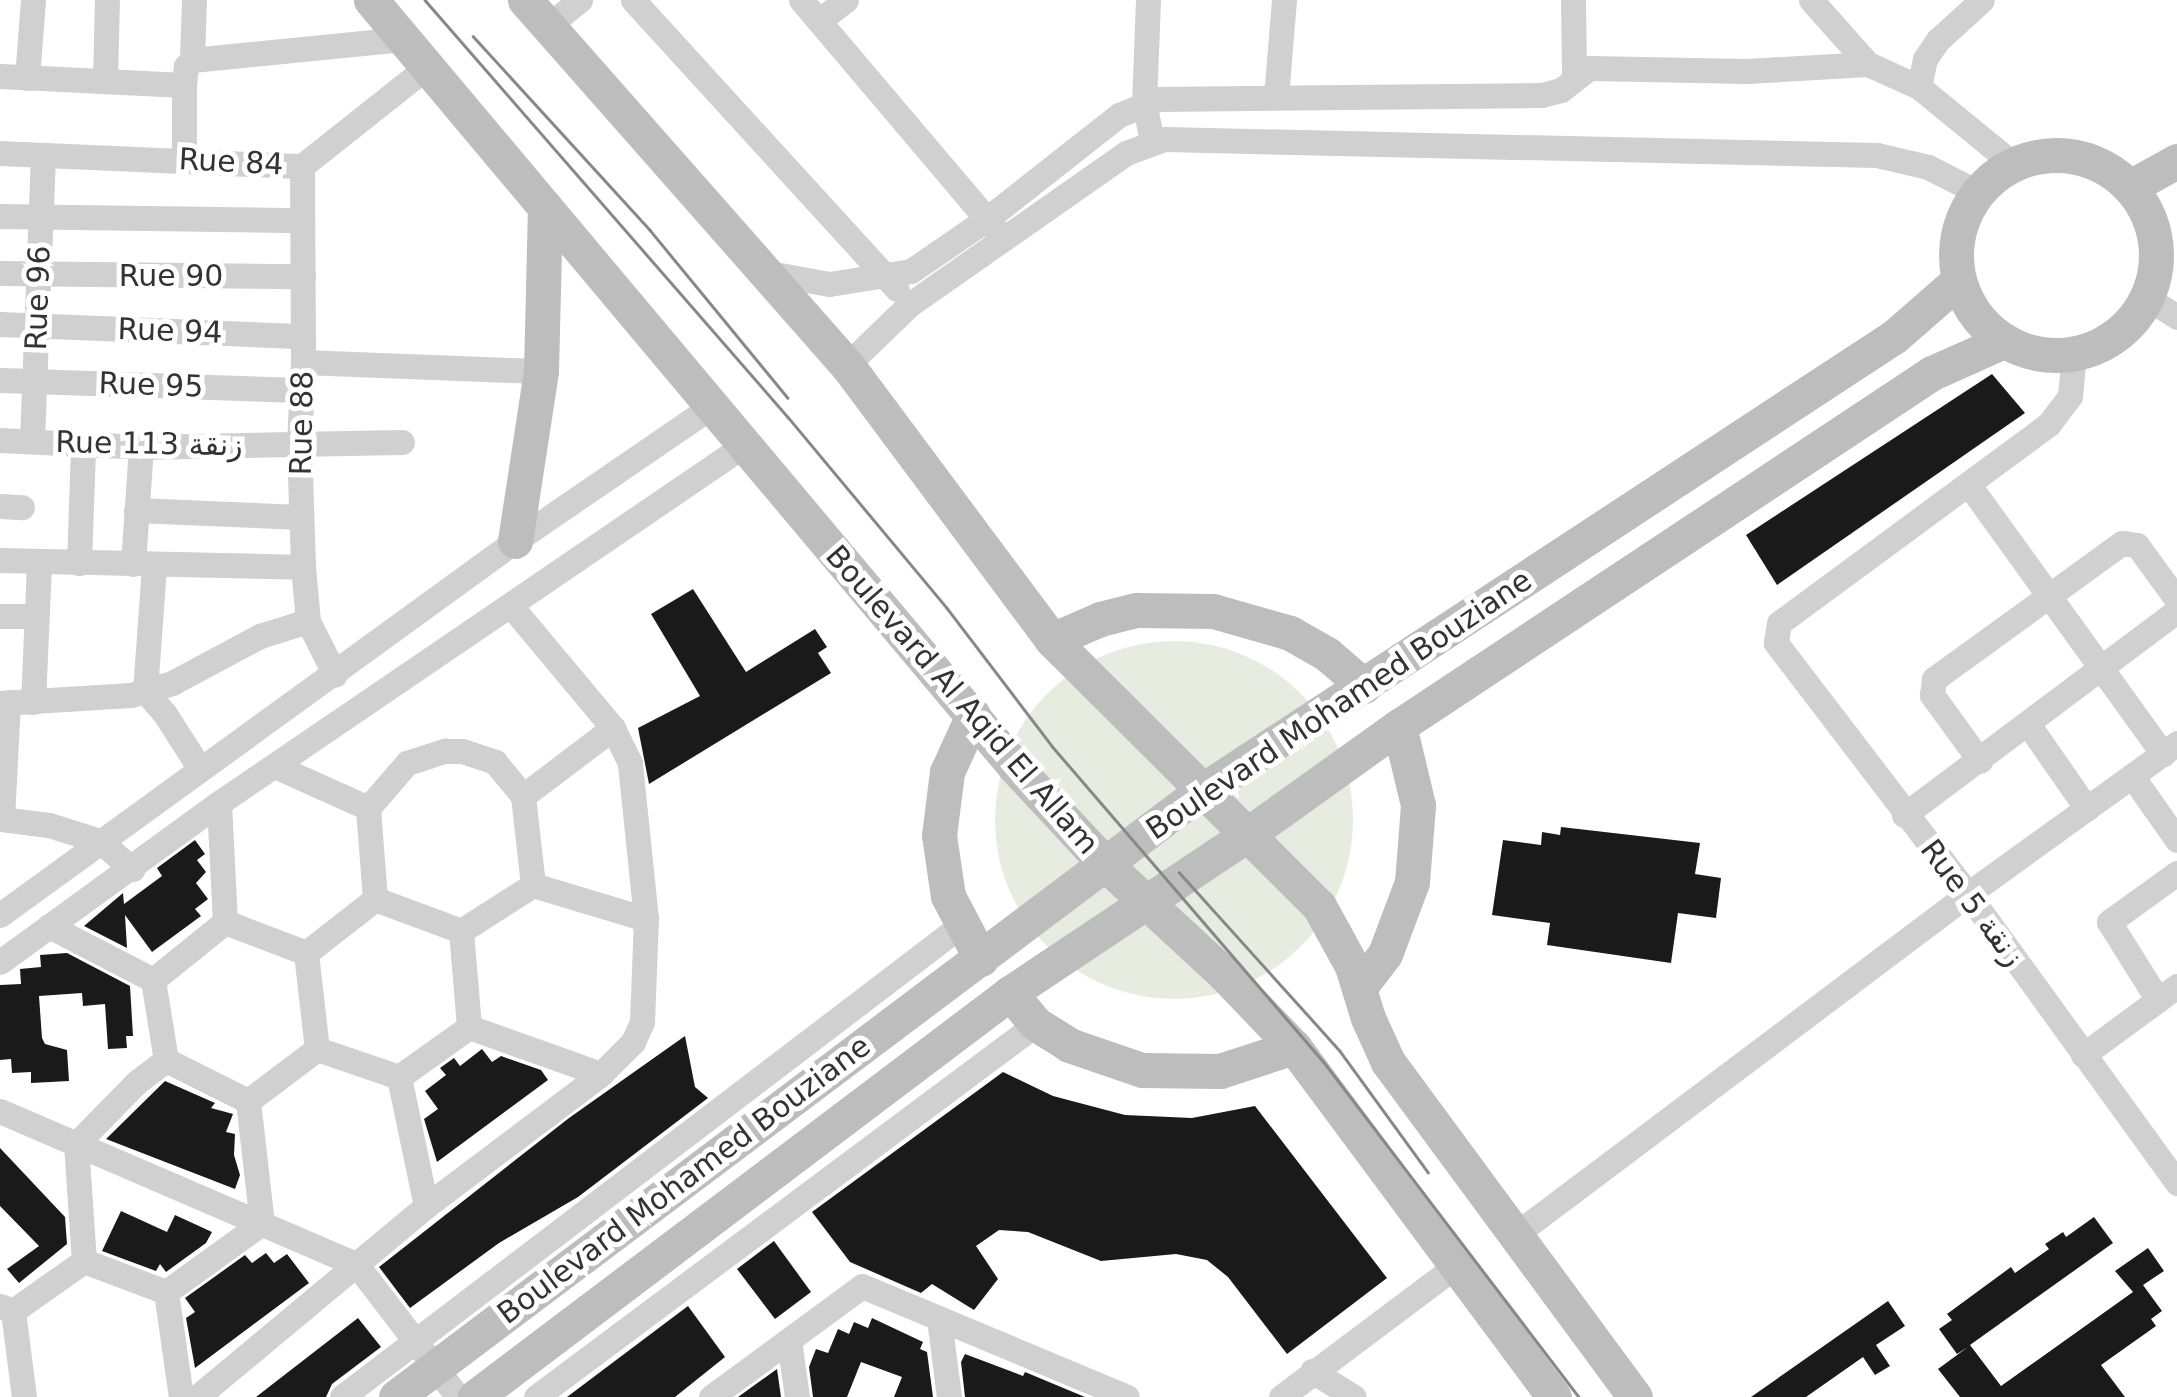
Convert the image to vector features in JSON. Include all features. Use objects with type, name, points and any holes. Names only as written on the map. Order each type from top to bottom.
[{"type":"main road","name":"Boulevard Al Aqid El Allam","points":[[370,0],[973,715],[1106,865],[1222,972],[1294,1047],[1554,1397]]},
{"type":"main road","points":[[537,13],[847,365],[1052,640],[1319,906],[1342,945],[1388,1062],[1635,1397]]},
{"type":"main road","points":[[2044,156],[2075,157],[2105,168],[2130,187],[2165,223],[2147,298],[2118,335],[2074,354],[2044,355],[2004,342],[1970,308],[1958,281],[1955,250],[1962,219],[1978,192],[2013,164],[2044,156]]},
{"type":"main road","points":[[2130,187],[2177,161]]},
{"type":"main road","points":[[516,541],[541,370],[545,207]]},
{"type":"main road","name":"Boulevard Mohamed Bouziane","points":[[396,1397],[424,1354],[981,959],[1203,790],[1894,336],[1958,281]]},
{"type":"main road","name":"Boulevard Mohamed Bouziane","points":[[476,1397],[1010,994],[1248,834],[1399,726],[1932,372],[2004,342]]},
{"type":"main road","points":[[1052,640],[1100,619],[1137,610],[1214,611],[1290,633],[1327,654],[1364,686]]},
{"type":"main road","points":[[973,715],[948,772],[939,834],[948,896],[960,926],[981,959]]},
{"type":"main road","points":[[1359,988],[1385,954],[1412,882],[1418,805],[1399,726]]},
{"type":"main road","points":[[1010,994],[1036,1024],[1104,1060],[1181,1074],[1258,1062],[1294,1047]]},
{"type":"street","points":[[27,78],[33,0]]},
{"type":"street","points":[[104,80],[108,0]]},
{"type":"street","points":[[194,0],[197,58]]},
{"type":"street","points":[[537,13],[580,0]]},
{"type":"street","points":[[633,0],[910,305]]},
{"type":"street","points":[[800,0],[996,229]]},
{"type":"street","points":[[821,20],[846,0]]},
{"type":"street","points":[[1148,0],[1144,102],[1152,142]]},
{"type":"street","points":[[1276,97],[1284,0]]},
{"type":"street","points":[[1573,0],[1574,76]]},
{"type":"street","points":[[1810,0],[1868,64],[1919,87],[2013,164]]},
{"type":"street","points":[[1919,87],[1925,59],[1938,40],[1982,0]]},
{"type":"street","points":[[184,160],[186,66],[197,58],[403,40]]},
{"type":"street","points":[[847,365],[1119,115],[1144,102],[1172,97],[1542,96],[1561,90],[1589,68],[1608,66],[1747,71],[1868,64]]},
{"type":"street","name":"Rue 84","points":[[0,153],[302,166],[427,67]]},
{"type":"street","points":[[0,76],[184,85]]},
{"type":"street","points":[[769,273],[829,284],[889,278],[996,229],[1126,154],[1152,142],[1177,138],[1877,156],[1928,167],[1978,192]]},
{"type":"street","name":"Rue 96","points":[[32,441],[43,154]]},
{"type":"street","name":"Rue 88","points":[[302,166],[302,567],[308,620],[334,674]]},
{"type":"street","points":[[0,216],[302,220]]},
{"type":"street","name":"Rue 90","points":[[0,274],[303,276]]},
{"type":"street","points":[[2147,298],[2177,317]]},
{"type":"street","name":"Rue 94","points":[[0,324],[303,336]]},
{"type":"street","points":[[1516,1234],[1968,894],[2170,748],[2100,667],[1970,485],[2028,444],[2063,409],[2073,386],[2074,354]]},
{"type":"street","points":[[303,362],[541,370]]},
{"type":"street","name":"Rue 95","points":[[0,380],[302,390]]},
{"type":"street","points":[[0,915],[516,541],[711,407]]},
{"type":"street","name":"Rue 113 زنقة","points":[[0,440],[140,448],[402,442]]},
{"type":"street","points":[[79,562],[84,446]]},
{"type":"street","points":[[0,962],[219,803],[743,446]]},
{"type":"street","points":[[140,448],[136,510],[143,565],[144,691],[165,714],[200,769]]},
{"type":"street","name":"Rue 5 زنقة","points":[[1970,485],[1780,622],[1778,652],[1968,894],[2177,1183]]},
{"type":"street","points":[[136,510],[301,517]]},
{"type":"street","points":[[1980,761],[1932,695],[1931,685],[2127,542],[2138,545],[2177,600]]},
{"type":"street","points":[[0,560],[302,567]]},
{"type":"street","points":[[39,562],[36,616],[14,702],[1,819],[49,825],[100,841],[132,869]]},
{"type":"street","points":[[197,1397],[426,1206],[601,1074],[633,1042],[642,1022],[646,919],[630,763],[613,728],[510,605]]},
{"type":"street","points":[[1904,815],[2177,611]]},
{"type":"street","points":[[0,616],[36,616]]},
{"type":"street","points":[[14,702],[144,691],[202,669],[260,636],[308,620]]},
{"type":"street","points":[[2028,724],[2086,808]]},
{"type":"street","points":[[523,796],[613,728]]},
{"type":"street","points":[[375,899],[368,808],[407,763],[445,752],[462,751],[495,762],[523,796],[532,885]]},
{"type":"street","points":[[274,766],[368,808]]},
{"type":"street","points":[[2132,776],[2177,840]]},
{"type":"street","points":[[219,803],[225,922]]},
{"type":"street","points":[[2083,1054],[2168,993],[2109,922],[2177,873]]},
{"type":"street","points":[[461,931],[532,885],[646,919]]},
{"type":"street","points":[[375,899],[461,931]]},
{"type":"street","points":[[306,953],[375,899]]},
{"type":"street","points":[[225,922],[306,953]]},
{"type":"street","points":[[154,980],[225,922]]},
{"type":"street","points":[[50,926],[154,980]]},
{"type":"street","points":[[342,1397],[424,1354],[960,926]]},
{"type":"street","points":[[461,931],[469,1027]]},
{"type":"street","points":[[306,953],[317,1049]]},
{"type":"street","points":[[154,980],[166,1060]]},
{"type":"street","points":[[536,1397],[1036,1024]]},
{"type":"street","points":[[469,1027],[601,1074]]},
{"type":"street","points":[[399,1077],[469,1027]]},
{"type":"street","points":[[317,1049],[399,1077]]},
{"type":"street","points":[[248,1101],[317,1049]]},
{"type":"street","points":[[166,1060],[248,1101]]},
{"type":"street","points":[[84,1261],[76,1144],[136,1082],[166,1060]]},
{"type":"street","points":[[399,1077],[426,1206]]},
{"type":"street","points":[[248,1101],[262,1223]]},
{"type":"street","points":[[0,1110],[356,1264],[458,1397]]},
{"type":"street","points":[[166,1292],[262,1223]]},
{"type":"street","points":[[84,1261],[166,1292]]},
{"type":"street","points":[[24,1397],[6,1308],[84,1261]]},
{"type":"street","points":[[1280,1397],[1457,1265]]},
{"type":"street","points":[[711,1397],[862,1286],[1124,1396]]},
{"type":"street","points":[[166,1292],[182,1397]]},
{"type":"street","points":[[939,1319],[949,1397]]},
{"type":"street","points":[[789,1340],[797,1397]]},
{"type":"street","points":[[1312,1372],[1354,1397]]},
{"type":"shaded area","points":[[1174,641],[1209,645],[1242,655],[1273,671],[1300,694],[1323,721],[1339,752],[1349,785],[1353,820],[1349,855],[1339,888],[1323,919],[1300,946],[1273,969],[1242,985],[1209,995],[1174,999],[1139,995],[1106,985],[1075,969],[1048,946],[1025,919],[1009,888],[999,855],[995,820],[999,785],[1009,752],[1025,721],[1048,694],[1075,671],[1106,655],[1139,645]]},
{"type":"building","points":[[1992,374],[2025,413],[1777,585],[1746,535]]},
{"type":"building","points":[[693,589],[746,672],[815,629],[827,647],[818,653],[831,673],[649,784],[638,728],[700,696],[651,614]]},
{"type":"building","points":[[1561,827],[1700,843],[1695,874],[1721,878],[1716,918],[1678,913],[1671,963],[1547,945],[1550,923],[1492,915],[1503,840],[1541,845],[1542,832],[1560,835]]},
{"type":"building","points":[[195,840],[205,854],[197,860],[206,872],[196,883],[208,899],[195,909],[201,916],[152,952],[125,915],[127,948],[84,926],[123,893],[124,904],[162,876],[157,868]]},
{"type":"building","points":[[67,953],[130,986],[133,1036],[126,1036],[127,1048],[108,1049],[105,1004],[83,1006],[82,993],[39,996],[42,1038],[45,1044],[67,1050],[69,1081],[31,1083],[31,1072],[12,1073],[11,1059],[0,1060],[0,985],[21,984],[20,969],[41,967],[40,955]]},
{"type":"building","points":[[685,1036],[695,1087],[708,1098],[578,1197],[499,1243],[410,1308],[379,1267],[569,1118]]},
{"type":"building","points":[[482,1049],[492,1062],[501,1056],[541,1070],[548,1080],[437,1162],[424,1119],[438,1109],[425,1091],[446,1075],[440,1068],[454,1058],[460,1066]]},
{"type":"building","points":[[1003,1072],[1053,1096],[1125,1115],[1192,1118],[1255,1106],[1387,1278],[1287,1354],[1228,1277],[1207,1260],[1176,1254],[1101,1261],[1028,1232],[999,1230],[976,1246],[998,1279],[974,1310],[932,1284],[921,1293],[850,1262],[812,1212]]},
{"type":"building","points":[[165,1081],[215,1103],[211,1108],[233,1114],[226,1132],[235,1134],[234,1155],[240,1175],[235,1189],[106,1139]]},
{"type":"building","points":[[0,1148],[65,1217],[67,1244],[19,1283],[7,1269],[39,1246],[0,1206]]},
{"type":"building","points":[[121,1211],[167,1232],[175,1215],[212,1232],[206,1243],[166,1272],[160,1264],[156,1271],[102,1251]]},
{"type":"building","points":[[2094,1217],[2113,1243],[1970,1345],[2001,1386],[2133,1292],[2115,1271],[2148,1248],[2164,1271],[2143,1285],[2162,1311],[2151,1319],[2156,1326],[2101,1365],[2125,1397],[1960,1397],[1938,1369],[1968,1347],[1957,1354],[1939,1329],[1952,1320],[1947,1314],[2011,1267],[2015,1273],[2049,1249],[2045,1244],[2063,1232],[2066,1237]]},
{"type":"building","points":[[774,1241],[811,1292],[775,1319],[737,1269]]},
{"type":"building","points":[[266,1253],[274,1263],[287,1254],[309,1283],[195,1368],[186,1318],[195,1312],[185,1298],[245,1255],[252,1263]]},
{"type":"building","points":[[1888,1301],[1905,1326],[1876,1345],[1890,1366],[1875,1375],[1863,1357],[1806,1397],[1751,1397]]},
{"type":"building","points":[[688,1306],[725,1357],[675,1397],[567,1397]]},
{"type":"building","points":[[358,1318],[381,1347],[332,1384],[326,1397],[256,1397]]},
{"type":"building","points":[[872,1318],[923,1342],[920,1349],[927,1352],[933,1397],[894,1397],[902,1377],[861,1362],[847,1397],[813,1397],[809,1367],[816,1349],[828,1353],[838,1329],[849,1334],[854,1322],[868,1328]]},
{"type":"building","points":[[965,1354],[1023,1376],[1025,1372],[1085,1397],[965,1397],[961,1362]]},
{"type":"building","points":[[777,1369],[781,1397],[738,1397]]},
{"type":"tram line","points":[[425,0],[788,417],[947,608],[1052,746],[1323,1061],[1579,1397]]},
{"type":"tram line","points":[[473,36],[650,230],[788,398]]},
{"type":"tram line","points":[[1179,872],[1340,1051],[1428,1172]]}]
